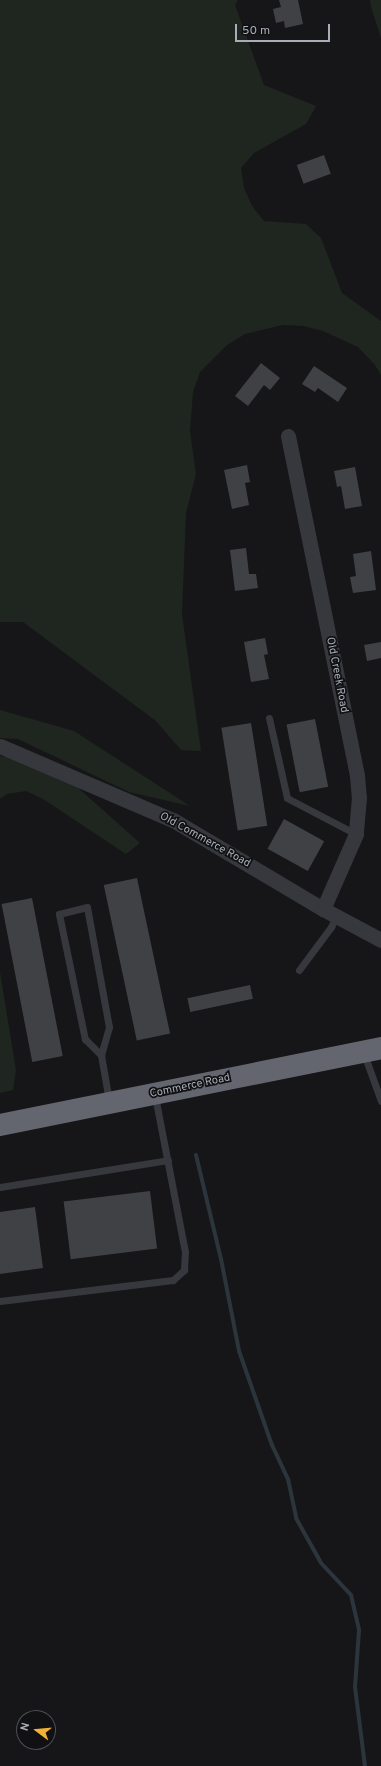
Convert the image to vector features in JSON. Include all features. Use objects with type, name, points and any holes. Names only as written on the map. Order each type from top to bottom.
[{"type":"highway","name":"Commerce Road","points":[[0,1125],[372,1050]]},
{"type":"street","name":"Old Creek Road","points":[[288,436],[357,776],[359,812],[356,834],[329,912]]},
{"type":"street","name":"Old Commerce Road","points":[[0,746],[173,820],[329,912],[381,940]]},
{"type":"lane","points":[[269,718],[287,798],[356,834]]},
{"type":"lane","points":[[101,1055],[85,1039],[59,914],[87,907],[109,1028],[101,1055],[109,1103]]},
{"type":"lane","points":[[299,970],[331,927],[329,912]]},
{"type":"lane","points":[[372,1050],[381,1101]]},
{"type":"lane","points":[[0,1301],[173,1280],[184,1270],[185,1252],[155,1093]]},
{"type":"lane","points":[[0,1187],[168,1160]]},
{"type":"shaded area","points":[[0,0],[238,0],[235,5],[264,85],[316,106],[306,124],[254,153],[241,168],[244,188],[252,206],[264,221],[306,224],[321,238],[342,293],[381,321],[381,375],[375,365],[358,347],[323,331],[303,326],[283,325],[245,334],[227,345],[200,372],[193,392],[190,431],[196,474],[186,513],[182,614],[201,751],[181,750],[156,721],[23,622],[0,622]]},
{"type":"shaded area","points":[[370,0],[381,0],[381,38],[371,7]]},
{"type":"shaded area","points":[[0,710],[74,731],[190,806],[129,792],[18,739],[0,738]]},
{"type":"shaded area","points":[[0,756],[32,760],[66,777],[140,843],[126,854],[43,799],[26,791],[7,794],[0,799]]},
{"type":"shaded area","points":[[0,972],[16,1070],[13,1090],[0,1093]]},
{"type":"building","points":[[279,0],[298,0],[303,24],[285,28],[284,21],[276,23],[273,9],[281,7]]},
{"type":"building","points":[[324,155],[331,174],[304,184],[297,165]]},
{"type":"building","points":[[261,363],[280,378],[270,390],[264,385],[248,406],[235,396]]},
{"type":"building","points":[[314,366],[347,388],[338,402],[318,388],[315,392],[302,384]]},
{"type":"building","points":[[247,465],[250,482],[245,483],[249,505],[232,509],[224,470]]},
{"type":"building","points":[[355,467],[362,506],[345,509],[341,486],[337,487],[334,471]]},
{"type":"building","points":[[246,548],[249,574],[256,574],[258,588],[235,591],[230,550]]},
{"type":"building","points":[[371,551],[376,590],[353,593],[350,577],[356,576],[353,554]]},
{"type":"building","points":[[265,638],[268,654],[264,655],[269,679],[251,682],[244,642]]},
{"type":"building","points":[[381,642],[381,658],[367,661],[364,645]]},
{"type":"building","points":[[315,719],[328,787],[300,792],[287,725]]},
{"type":"building","points":[[251,723],[267,826],[238,830],[221,728]]},
{"type":"building","points":[[284,819],[324,841],[308,871],[268,849]]},
{"type":"building","points":[[137,878],[170,1034],[137,1041],[104,885]]},
{"type":"building","points":[[32,898],[63,1056],[32,1062],[2,904]]},
{"type":"building","points":[[250,985],[253,999],[190,1012],[187,998]]},
{"type":"building","points":[[150,1191],[157,1249],[71,1259],[64,1202]]},
{"type":"building","points":[[35,1207],[43,1268],[0,1274],[0,1212]]},
{"type":"waterway","points":[[196,1155],[221,1259],[239,1351],[272,1445],[288,1479],[296,1518],[321,1563],[351,1595],[359,1630],[355,1687],[365,1766]]}]
